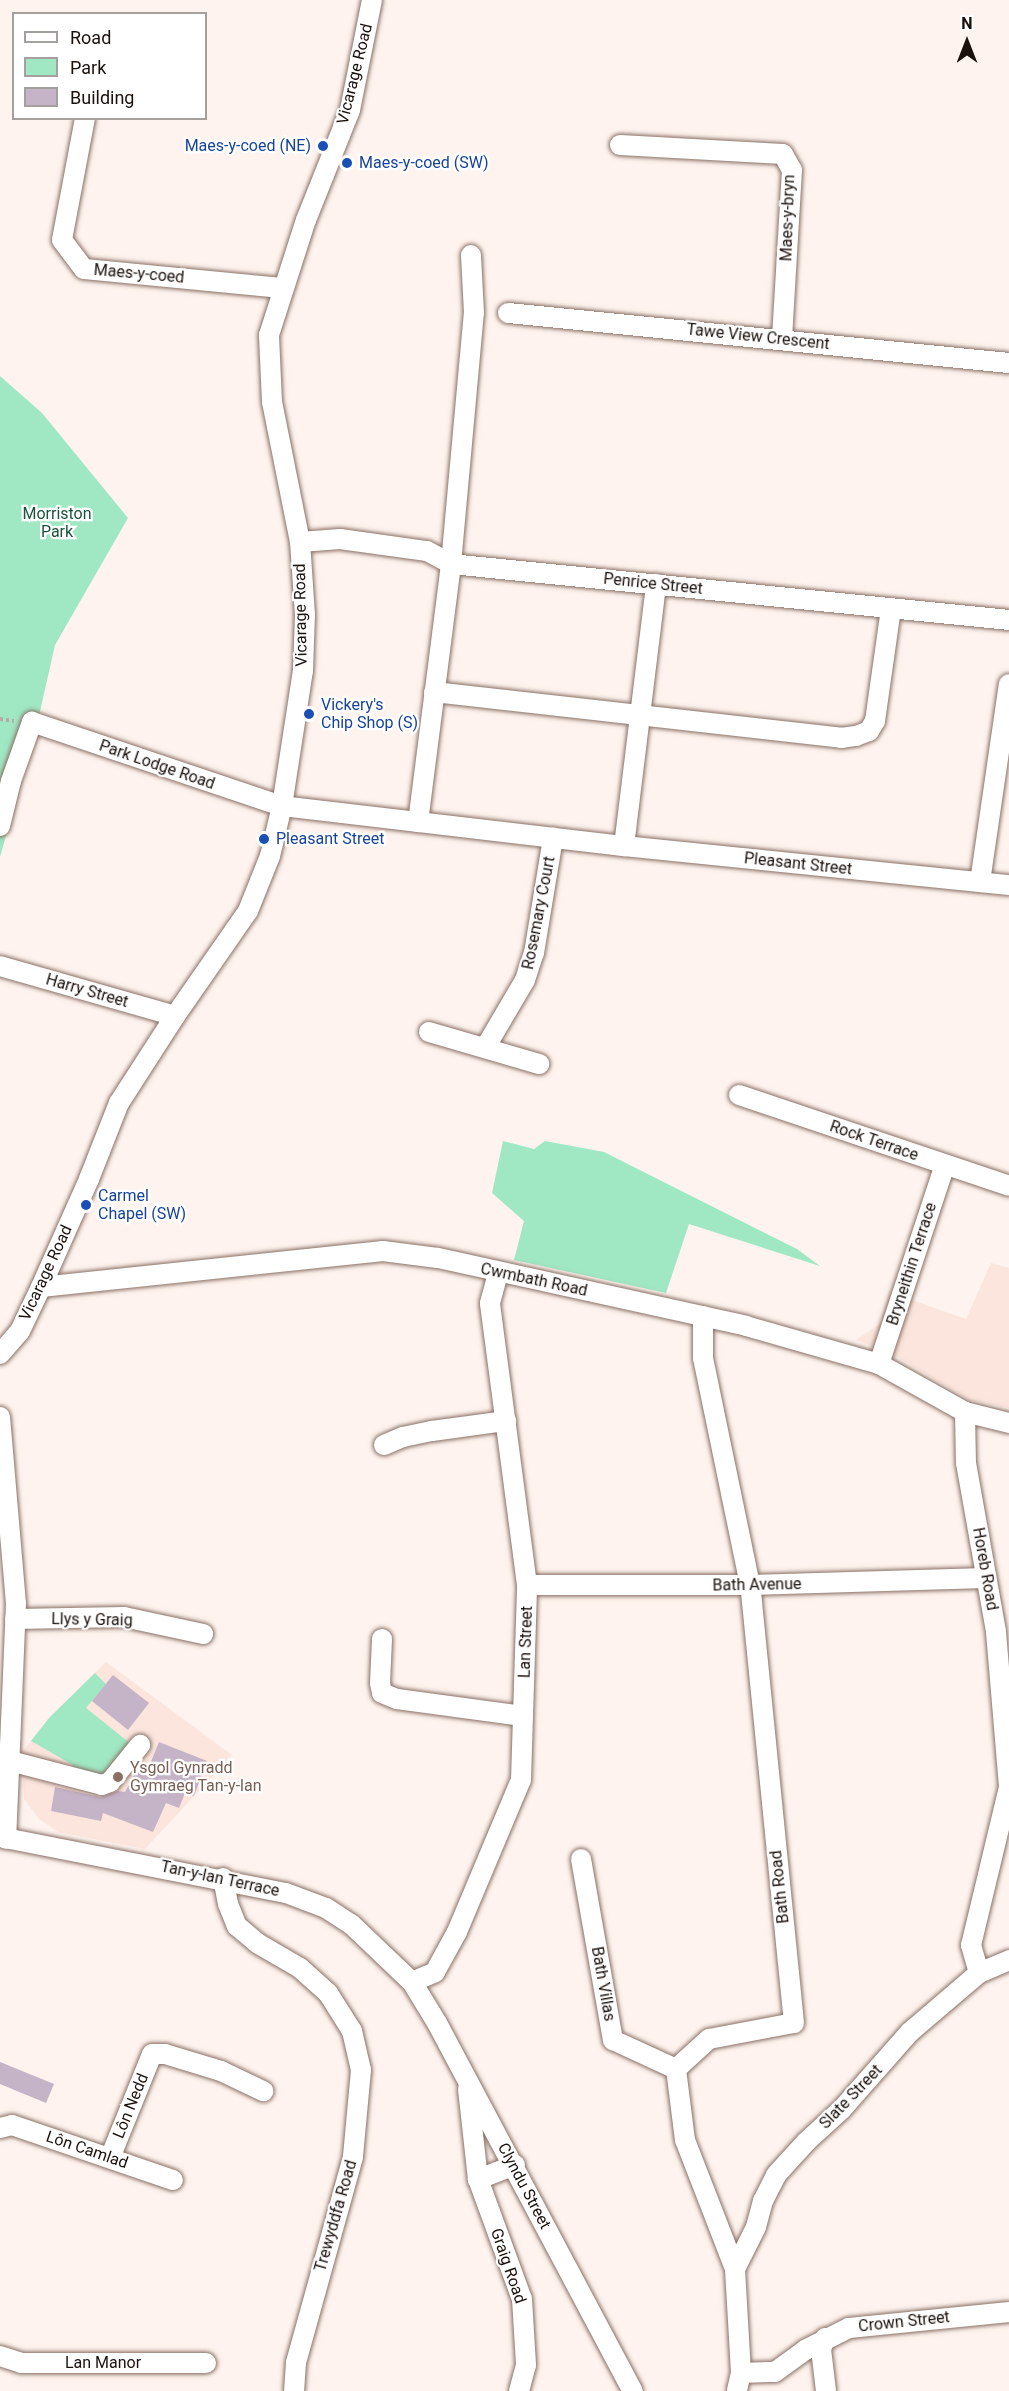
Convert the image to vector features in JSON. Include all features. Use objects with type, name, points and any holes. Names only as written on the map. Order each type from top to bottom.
[{"type":"street","name":"Vicarage Road","points":[[0,1354],[20,1330],[41,1287],[89,1179],[119,1103],[175,1016],[248,911],[270,856],[282,806],[303,671],[305,615],[300,542],[272,402],[269,335],[282,288],[350,110],[372,0]]},
{"type":"street","name":"Maes-y-coed","points":[[85,120],[62,240],[84,269],[282,288]]},
{"type":"street","name":"Maes-y-bryn","points":[[620,145],[783,154],[792,170],[782,339]]},
{"type":"street","points":[[418,822],[451,564],[474,313],[471,255]]},
{"type":"street","name":"Tawe View Crescent","points":[[508,313],[1009,363]]},
{"type":"street","name":"Penrice Street","points":[[300,542],[340,539],[427,552],[451,564],[1009,620]]},
{"type":"street","points":[[624,846],[656,585]]},
{"type":"street","points":[[434,692],[842,738],[869,731],[875,721],[891,609]]},
{"type":"street","points":[[980,882],[1009,684]]},
{"type":"street","name":"Park Lodge Road","points":[[0,826],[32,722],[282,806]]},
{"type":"street","points":[[282,806],[553,838]]},
{"type":"street","name":"Pleasant Street","points":[[553,838],[1009,885]]},
{"type":"street","name":"Rosemary Court","points":[[485,1048],[525,980],[534,953],[553,838]]},
{"type":"street","name":"Harry Street","points":[[0,966],[175,1016]]},
{"type":"street","points":[[429,1032],[539,1064]]},
{"type":"street","name":"Rock Terrace","points":[[739,1095],[1009,1186]]},
{"type":"street","name":"Bryneithin Terrace","points":[[879,1364],[945,1165]]},
{"type":"street","name":"Cwmbath Road","points":[[41,1287],[383,1251],[438,1258],[746,1326],[879,1364],[965,1412],[1009,1423]]},
{"type":"street","name":"Lan Street","points":[[412,1982],[435,1972],[457,1932],[521,1780],[527,1585],[490,1303],[498,1272]]},
{"type":"street","name":"Bath Road","points":[[676,2069],[709,2039],[794,2023],[750,1586],[716,1414],[702,1358],[702,1316]]},
{"type":"street","name":"Horeb Road","points":[[965,1412],[966,1463],[996,1632],[1009,1787],[971,1944],[979,1973]]},
{"type":"street","points":[[0,1417],[6,1467],[15,1619],[3,1838]]},
{"type":"street","points":[[384,1445],[432,1431],[506,1421]]},
{"type":"street","name":"Bath Avenue","points":[[527,1585],[750,1586],[986,1578]]},
{"type":"street","name":"Llys y Graig","points":[[15,1619],[124,1617],[203,1635]]},
{"type":"street","points":[[382,1639],[380,1683],[382,1692],[398,1699],[523,1716]]},
{"type":"street","points":[[9,1761],[102,1785],[110,1782],[140,1745]]},
{"type":"street","name":"Tan-y-lan Terrace","points":[[3,1838],[223,1878],[286,1893],[326,1908],[351,1924],[412,1982]]},
{"type":"street","name":"Bath Villas","points":[[581,1859],[613,2040],[676,2069]]},
{"type":"street","name":"Trewyddfa Road","points":[[223,1878],[228,1904],[237,1926],[257,1943],[300,1968],[328,1993],[352,2031],[361,2070],[353,2157],[296,2363],[294,2391]]},
{"type":"street","name":"Slate Street","points":[[735,2269],[776,2175],[806,2142],[842,2109],[910,2032],[979,1973],[1009,1960]]},
{"type":"street","name":"Clyndu Street","points":[[412,1982],[515,2165],[588,2310],[633,2391]]},
{"type":"street","name":"Lôn Nedd","points":[[110,2158],[152,2054],[165,2054],[221,2071],[263,2091]]},
{"type":"street","points":[[676,2069],[685,2140],[735,2269],[739,2382]]},
{"type":"street","name":"Graig Road","points":[[467,2081],[478,2179],[522,2299],[526,2365],[519,2391]]},
{"type":"street","name":"Lôn Camlad","points":[[0,2128],[12,2125],[173,2181]]},
{"type":"street","points":[[478,2179],[515,2165]]},
{"type":"street","name":"Crown Street","points":[[739,2382],[775,2372],[825,2338],[849,2328],[1009,2312]]},
{"type":"street","points":[[825,2338],[821,2349],[826,2391]]},
{"type":"street","name":"Lan Manor","points":[[0,2356],[21,2363],[207,2363]]},
{"type":"shaded area","points":[[991,1263],[1009,1268],[1009,1408],[969,1400],[894,1355],[856,1340],[881,1323],[889,1292],[966,1319]]},
{"type":"shaded area","name":"Ysgol Gynradd Gymraeg Tan-y-lan","points":[[106,1662],[232,1755],[145,1849],[58,1832],[39,1819],[24,1799],[22,1752],[49,1718]]},
{"type":"green space","name":"Morriston Park","points":[[0,376],[42,413],[128,518],[55,645],[36,729],[0,857]]},
{"type":"green space","points":[[503,1141],[534,1149],[545,1141],[604,1152],[797,1249],[820,1266],[689,1224],[666,1293],[514,1260],[524,1221],[492,1193]]},
{"type":"green space","points":[[95,1673],[106,1684],[86,1708],[131,1744],[103,1778],[72,1772],[73,1765],[31,1741],[49,1718]]},
{"type":"building","points":[[113,1675],[149,1703],[128,1730],[92,1701]]},
{"type":"building","points":[[159,1742],[207,1761],[194,1796],[185,1793],[179,1808],[166,1803],[153,1832],[103,1813],[101,1821],[51,1811],[55,1787],[100,1797],[118,1791],[125,1792],[139,1766],[148,1769]]},
{"type":"building","points":[[0,2062],[54,2084],[46,2103],[0,2084]]},
{"type":"place","name":"Maes-y-coed (NE)","points":[[323,146]]},
{"type":"place","name":"Maes-y-coed (SW)","points":[[347,163]]},
{"type":"place","name":"Vickery's Chip Shop (S)","points":[[309,714]]},
{"type":"place","name":"Pleasant Street","points":[[264,839]]},
{"type":"place","name":"Carmel Chapel (SW)","points":[[86,1205]]},
{"type":"place","name":"Ysgol Gynradd Gymraeg Tan-y-lan","points":[[118,1777]]}]
